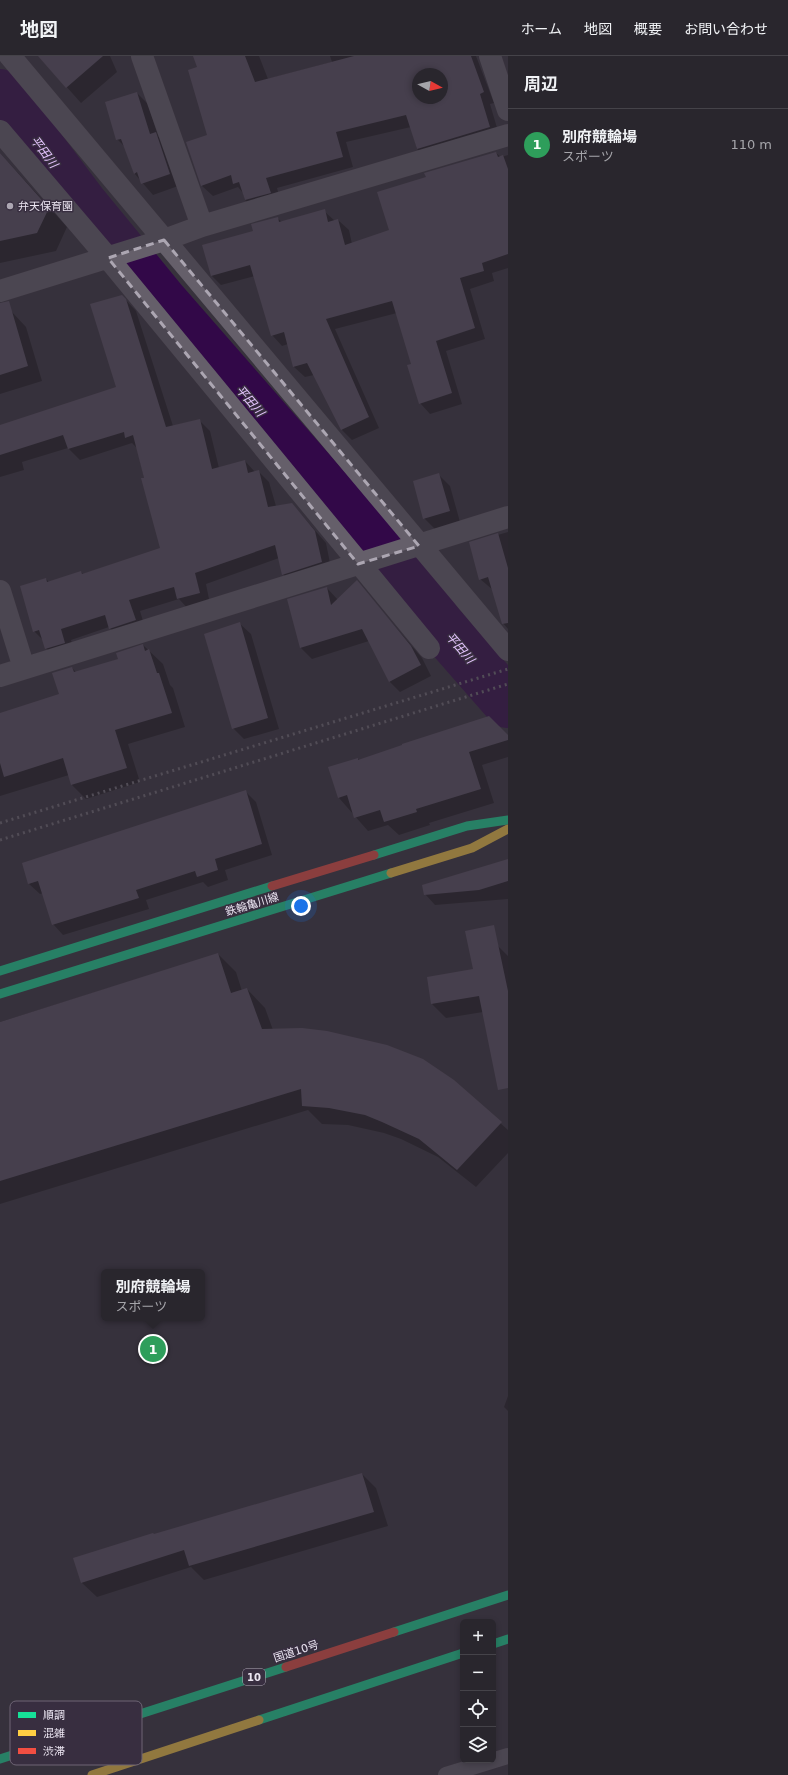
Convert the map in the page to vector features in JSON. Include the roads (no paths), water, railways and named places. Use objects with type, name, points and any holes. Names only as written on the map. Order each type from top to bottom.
[{"type":"main road","name":"鉄輪亀川線","points":[[0,971],[467,826],[508,820]]},
{"type":"main road","name":"鉄輪亀川線","points":[[0,994],[472,848],[508,829]]},
{"type":"main road","name":"国道10号","points":[[142,1713],[508,1595]]},
{"type":"main road","points":[[496,1643],[508,1639]]},
{"type":"main road","points":[[142,1759],[460,1655]]},
{"type":"main road","name":"国道10号","points":[[0,1759],[10,1756]]},
{"type":"main road","points":[[92,1775],[123,1765]]},
{"type":"street","points":[[10,56],[419,546],[508,650]]},
{"type":"street","points":[[142,56],[202,226]]},
{"type":"street","points":[[490,56],[508,110]]},
{"type":"street","points":[[0,131],[108,258],[358,564],[429,648]]},
{"type":"street","points":[[0,291],[164,240],[202,226],[508,135]]},
{"type":"street","points":[[0,676],[508,517]]},
{"type":"street","points":[[0,591],[24,668]]},
{"type":"lane","points":[[446,1775],[508,1756]]},
{"type":"waterway","name":"平田川","points":[[0,94],[82,203],[164,303],[420,596],[438,623],[508,703]]},
{"type":"railway","points":[[0,823],[508,669]]},
{"type":"railway","points":[[0,840],[508,684]]},
{"type":"place","name":"弁天保育園","points":[[10,206]]},
{"type":"place","name":"別府競輪場","points":[[153,1349]]}]
